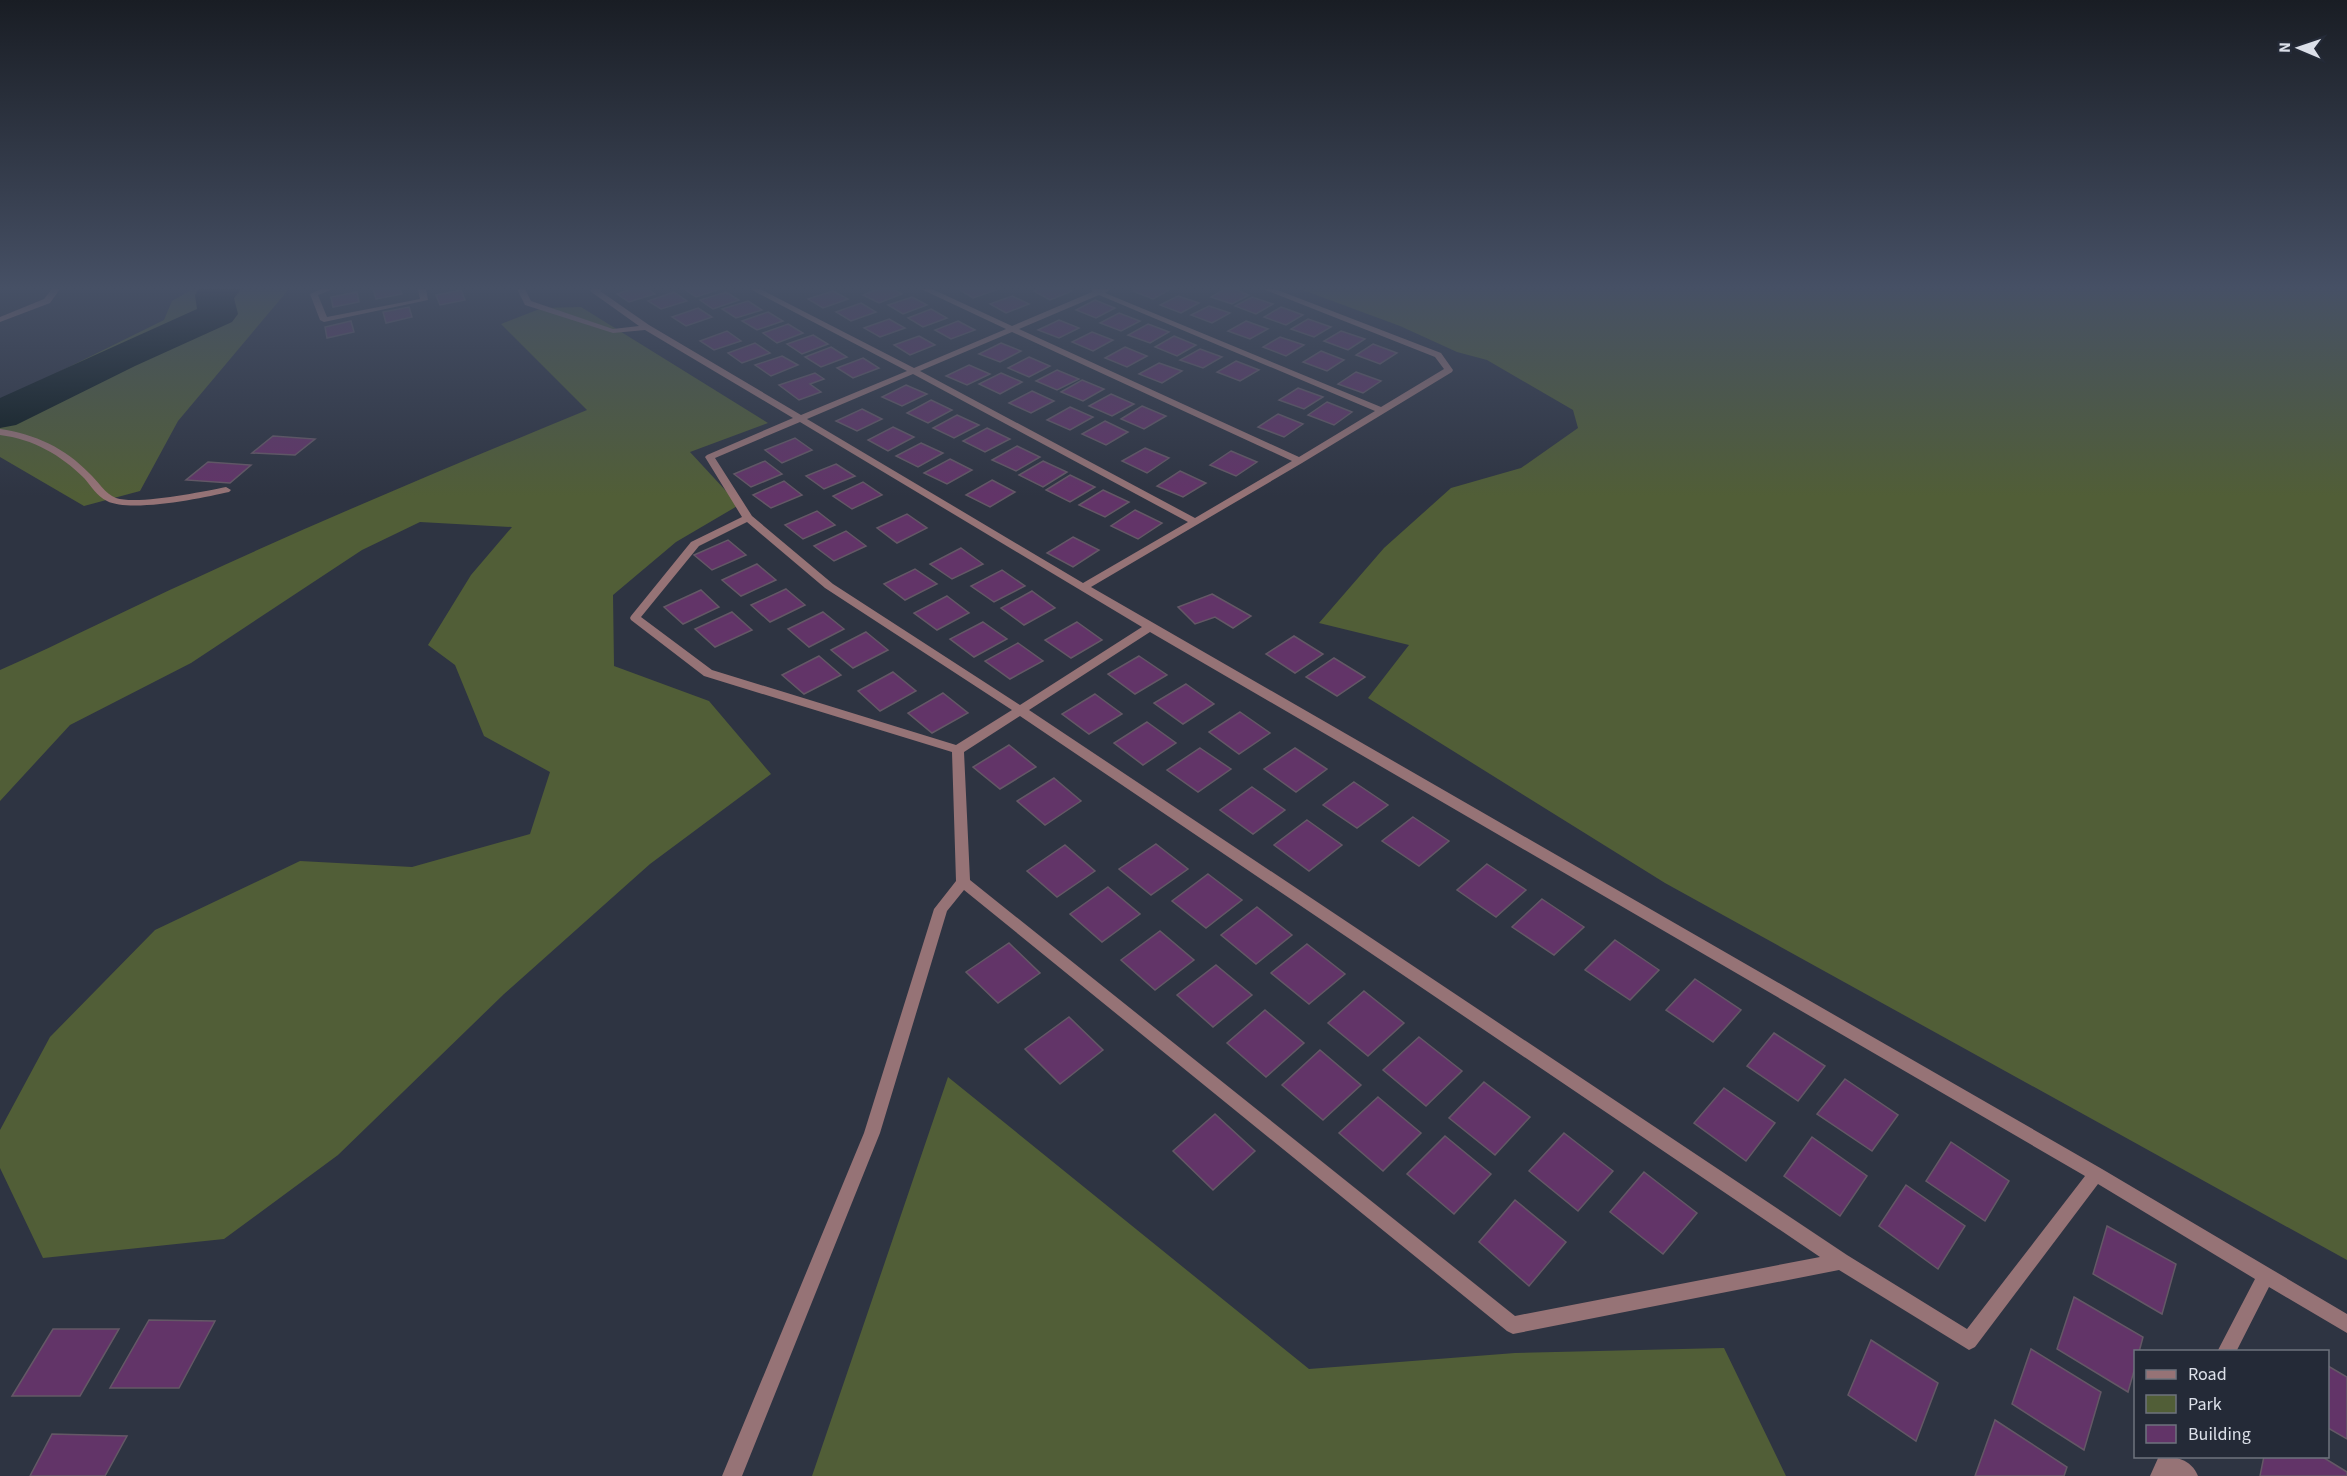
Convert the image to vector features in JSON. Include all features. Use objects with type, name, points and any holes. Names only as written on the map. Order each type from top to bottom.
[{"type":"street","points":[[698,358],[1150,627],[2096,1174],[2347,1324]]},
{"type":"street","points":[[888,358],[1196,522]]},
{"type":"street","points":[[944,358],[710,457],[748,518],[829,586],[1020,710],[1841,1261],[1969,1341],[2096,1174]]},
{"type":"street","points":[[1073,358],[1299,461]]},
{"type":"street","points":[[1258,358],[1380,410]]},
{"type":"street","points":[[1084,587],[1299,461],[1449,369],[1440,358]]},
{"type":"street","points":[[0,432],[15,433],[68,457],[111,500],[123,502],[226,490]]},
{"type":"street","points":[[748,518],[695,544],[635,618],[708,673],[958,750],[1150,627]]},
{"type":"street","points":[[732,1476],[872,1133],[941,909],[963,882],[958,750]]},
{"type":"street","points":[[963,882],[1513,1325],[1841,1261]]},
{"type":"street","points":[[2227,1350],[2265,1277]]},
{"type":"street","points":[[2165,1465],[2188,1476]]},
{"type":"green space","points":[[87,358],[231,358],[178,421],[140,491],[84,506],[0,457],[0,401]]},
{"type":"green space","points":[[535,358],[663,358],[768,423],[690,452],[739,505],[676,542],[613,595],[614,666],[709,701],[771,774],[650,864],[504,994],[338,1155],[224,1239],[43,1258],[0,1168],[0,1130],[50,1037],[155,930],[300,861],[412,867],[530,834],[550,772],[484,736],[455,665],[428,645],[471,575],[512,527],[420,522],[362,550],[191,663],[70,725],[0,801],[0,670],[291,535],[587,410]]},
{"type":"green space","points":[[1479,358],[2347,358],[2347,1260],[1665,883],[1368,698],[1409,645],[1319,623],[1384,548],[1451,488],[1521,468],[1578,428],[1573,410],[1487,360]]},
{"type":"green space","points":[[948,1077],[1309,1369],[1515,1353],[1724,1348],[1786,1476],[812,1476]]},
{"type":"building","points":[[735,358],[756,358],[742,363]]},
{"type":"building","points":[[776,358],[785,358],[798,365],[771,376],[755,365]]},
{"type":"building","points":[[806,358],[845,358],[821,367]]},
{"type":"building","points":[[863,358],[879,368],[853,378],[837,368]]},
{"type":"building","points":[[989,358],[1008,358],[1000,362]]},
{"type":"building","points":[[1027,358],[1050,366],[1029,377],[1008,368]]},
{"type":"building","points":[[1105,358],[1144,358],[1127,367]]},
{"type":"building","points":[[1184,358],[1220,358],[1203,368],[1180,360]]},
{"type":"building","points":[[1310,358],[1344,360],[1327,371],[1303,362]]},
{"type":"building","points":[[1364,358],[1389,358],[1380,364]]},
{"type":"building","points":[[1236,361],[1259,370],[1240,381],[1217,372]]},
{"type":"building","points":[[1159,363],[1182,371],[1162,383],[1139,374]]},
{"type":"building","points":[[969,365],[990,374],[967,385],[946,376]]},
{"type":"building","points":[[1057,370],[1079,379],[1057,390],[1036,381]]},
{"type":"building","points":[[1356,372],[1381,381],[1363,393],[1338,384]]},
{"type":"building","points":[[815,373],[824,379],[810,384],[821,392],[799,400],[779,385]]},
{"type":"building","points":[[1001,373],[1022,382],[1000,394],[979,384]]},
{"type":"building","points":[[1082,380],[1104,389],[1083,401],[1061,392]]},
{"type":"building","points":[[906,385],[927,394],[902,406],[882,397]]},
{"type":"building","points":[[1298,388],[1323,397],[1304,409],[1279,400]]},
{"type":"building","points":[[1032,391],[1054,401],[1031,413],[1009,403]]},
{"type":"building","points":[[1111,394],[1134,404],[1112,416],[1089,406]]},
{"type":"building","points":[[931,400],[952,410],[928,423],[907,413]]},
{"type":"building","points":[[1327,402],[1352,412],[1334,425],[1308,415]]},
{"type":"building","points":[[1142,406],[1166,416],[1144,429],[1121,419]]},
{"type":"building","points":[[1070,407],[1093,417],[1070,430],[1047,420]]},
{"type":"building","points":[[862,409],[882,419],[857,431],[836,421]]},
{"type":"building","points":[[1278,414],[1303,424],[1284,437],[1258,427]]},
{"type":"building","points":[[957,415],[979,425],[954,438],[933,428]]},
{"type":"building","points":[[1105,421],[1128,432],[1106,445],[1082,434]]},
{"type":"building","points":[[893,427],[914,437],[888,451],[868,440]]},
{"type":"building","points":[[987,428],[1010,439],[985,452],[963,441]]},
{"type":"building","points":[[273,436],[315,439],[295,455],[252,453]]},
{"type":"building","points":[[795,438],[812,450],[782,463],[765,450]]},
{"type":"building","points":[[921,443],[943,453],[918,467],[896,456]]},
{"type":"building","points":[[1017,446],[1040,457],[1016,471],[992,460]]},
{"type":"building","points":[[1145,448],[1169,458],[1147,473],[1122,461]]},
{"type":"building","points":[[1231,451],[1257,462],[1236,476],[1210,465]]},
{"type":"building","points":[[950,459],[972,470],[947,484],[924,473]]},
{"type":"building","points":[[765,461],[782,474],[751,487],[734,474]]},
{"type":"building","points":[[1043,461],[1067,472],[1043,487],[1019,475]]},
{"type":"building","points":[[208,462],[251,465],[230,483],[186,480]]},
{"type":"building","points":[[836,464],[855,476],[824,489],[806,476]]},
{"type":"building","points":[[1180,471],[1206,483],[1183,497],[1157,486]]},
{"type":"building","points":[[1070,475],[1095,487],[1070,502],[1046,490]]},
{"type":"building","points":[[992,480],[1015,492],[990,507],[966,495]]},
{"type":"building","points":[[784,481],[802,495],[771,508],[753,495]]},
{"type":"building","points":[[863,482],[882,495],[852,509],[833,496]]},
{"type":"building","points":[[1103,490],[1129,502],[1105,517],[1079,505]]},
{"type":"building","points":[[1135,510],[1162,523],[1138,539],[1111,526]]},
{"type":"building","points":[[817,511],[835,525],[803,539],[785,525]]},
{"type":"building","points":[[907,514],[927,528],[897,543],[877,528]]},
{"type":"building","points":[[846,531],[866,546],[834,561],[814,546]]},
{"type":"building","points":[[1073,537],[1099,550],[1073,567],[1047,553]]},
{"type":"building","points":[[728,540],[746,555],[712,570],[694,555]]},
{"type":"building","points":[[961,548],[983,564],[952,579],[930,564]]},
{"type":"building","points":[[757,564],[776,580],[741,596],[722,580]]},
{"type":"building","points":[[915,569],[937,584],[905,600],[884,584]]},
{"type":"building","points":[[1002,570],[1025,586],[994,602],[971,586]]},
{"type":"building","points":[[786,589],[805,605],[770,622],[751,605]]},
{"type":"building","points":[[701,590],[719,607],[683,624],[664,607]]},
{"type":"building","points":[[1032,591],[1055,608],[1024,625],[1001,608]]},
{"type":"building","points":[[1212,594],[1251,616],[1233,628],[1215,617],[1195,624],[1178,607]]},
{"type":"building","points":[[947,596],[969,613],[937,630],[914,613]]},
{"type":"building","points":[[732,612],[752,630],[715,647],[695,629]]},
{"type":"building","points":[[823,612],[844,629],[809,647],[788,629]]},
{"type":"building","points":[[983,622],[1007,639],[974,657],[950,639]]},
{"type":"building","points":[[1077,622],[1102,640],[1071,658],[1045,640]]},
{"type":"building","points":[[866,632],[888,650],[853,668],[831,650]]},
{"type":"building","points":[[1294,636],[1323,654],[1295,673],[1266,654]]},
{"type":"building","points":[[1018,643],[1043,661],[1010,679],[985,661]]},
{"type":"building","points":[[819,656],[841,675],[804,694],[782,675]]},
{"type":"building","points":[[1139,656],[1167,675],[1135,694],[1108,674]]},
{"type":"building","points":[[1334,658],[1365,677],[1337,696],[1306,677]]},
{"type":"building","points":[[893,672],[916,691],[880,711],[858,691]]},
{"type":"building","points":[[1186,684],[1214,704],[1183,724],[1154,703]]},
{"type":"building","points":[[943,693],[968,713],[932,733],[908,713]]},
{"type":"building","points":[[1095,694],[1122,714],[1089,734],[1062,714]]},
{"type":"building","points":[[1240,712],[1270,733],[1239,754],[1209,732]]},
{"type":"building","points":[[1147,722],[1176,743],[1143,765],[1114,743]]},
{"type":"building","points":[[1009,745],[1036,767],[1000,789],[973,767]]},
{"type":"building","points":[[1200,748],[1231,769],[1198,792],[1167,770]]},
{"type":"building","points":[[1295,748],[1327,769],[1296,792],[1264,769]]},
{"type":"building","points":[[1054,778],[1081,801],[1045,825],[1017,801]]},
{"type":"building","points":[[1354,782],[1388,805],[1357,828],[1323,805]]},
{"type":"building","points":[[1252,787],[1285,810],[1253,834],[1220,810]]},
{"type":"building","points":[[1413,817],[1449,841],[1419,866],[1382,841]]},
{"type":"building","points":[[1307,820],[1342,845],[1309,871],[1274,845]]},
{"type":"building","points":[[1156,844],[1188,869],[1151,895],[1119,869]]},
{"type":"building","points":[[1065,845],[1095,871],[1057,897],[1027,871]]},
{"type":"building","points":[[1487,864],[1526,890],[1496,917],[1457,890]]},
{"type":"building","points":[[1208,874],[1242,900],[1206,928],[1172,901]]},
{"type":"building","points":[[1108,887],[1140,914],[1102,942],[1070,914]]},
{"type":"building","points":[[1542,899],[1584,927],[1554,955],[1512,927]]},
{"type":"building","points":[[1257,907],[1292,935],[1256,964],[1221,935]]},
{"type":"building","points":[[1160,931],[1194,960],[1155,990],[1121,960]]},
{"type":"building","points":[[1615,940],[1659,970],[1630,1000],[1585,970]]},
{"type":"building","points":[[1009,943],[1040,973],[998,1003],[966,972]]},
{"type":"building","points":[[1307,944],[1345,974],[1309,1004],[1271,973]]},
{"type":"building","points":[[1216,965],[1252,995],[1213,1027],[1177,995]]},
{"type":"building","points":[[1695,979],[1741,1010],[1713,1042],[1666,1010]]},
{"type":"building","points":[[1364,991],[1404,1023],[1368,1056],[1328,1023]]},
{"type":"building","points":[[1265,1010],[1304,1043],[1266,1077],[1227,1043]]},
{"type":"building","points":[[1069,1017],[1103,1050],[1060,1084],[1025,1049]]},
{"type":"building","points":[[1774,1033],[1825,1066],[1798,1101],[1747,1066]]},
{"type":"building","points":[[1419,1037],[1462,1071],[1426,1106],[1383,1070]]},
{"type":"building","points":[[1320,1050],[1361,1085],[1323,1120],[1282,1085]]},
{"type":"building","points":[[1845,1079],[1898,1115],[1872,1151],[1817,1114]]},
{"type":"building","points":[[1484,1082],[1530,1117],[1495,1155],[1449,1118]]},
{"type":"building","points":[[1724,1088],[1775,1123],[1746,1161],[1694,1123]]},
{"type":"building","points":[[1378,1097],[1421,1133],[1383,1171],[1339,1133]]},
{"type":"building","points":[[1215,1114],[1255,1151],[1213,1190],[1173,1151]]},
{"type":"building","points":[[1564,1133],[1613,1171],[1578,1211],[1529,1171]]},
{"type":"building","points":[[1445,1136],[1491,1174],[1454,1214],[1407,1174]]},
{"type":"building","points":[[1812,1137],[1867,1176],[1840,1216],[1784,1176]]},
{"type":"building","points":[[1951,1142],[2009,1181],[1985,1221],[1926,1181]]},
{"type":"building","points":[[1644,1172],[1697,1213],[1663,1254],[1610,1212]]},
{"type":"building","points":[[1906,1185],[1965,1226],[1938,1269],[1879,1226]]},
{"type":"building","points":[[1515,1200],[1566,1242],[1529,1286],[1479,1242]]},
{"type":"building","points":[[2107,1226],[2176,1264],[2162,1314],[2093,1274]]},
{"type":"building","points":[[2074,1297],[2143,1337],[2140,1350],[2134,1350],[2134,1371],[2128,1392],[2057,1349]]},
{"type":"building","points":[[149,1320],[215,1321],[179,1388],[110,1388]]},
{"type":"building","points":[[53,1329],[119,1329],[80,1396],[12,1396]]},
{"type":"building","points":[[1871,1340],[1938,1383],[1916,1441],[1848,1395]]},
{"type":"building","points":[[2031,1349],[2101,1392],[2084,1450],[2012,1404]]},
{"type":"building","points":[[2329,1367],[2347,1377],[2347,1439],[2329,1429]]},
{"type":"building","points":[[1995,1420],[2067,1467],[2064,1476],[1975,1476]]},
{"type":"building","points":[[52,1434],[127,1436],[105,1476],[30,1476]]},
{"type":"building","points":[[2264,1458],[2324,1458],[2347,1472],[2347,1476],[2260,1476]]},
{"type":"waterway","points":[[0,415],[118,358]]}]
